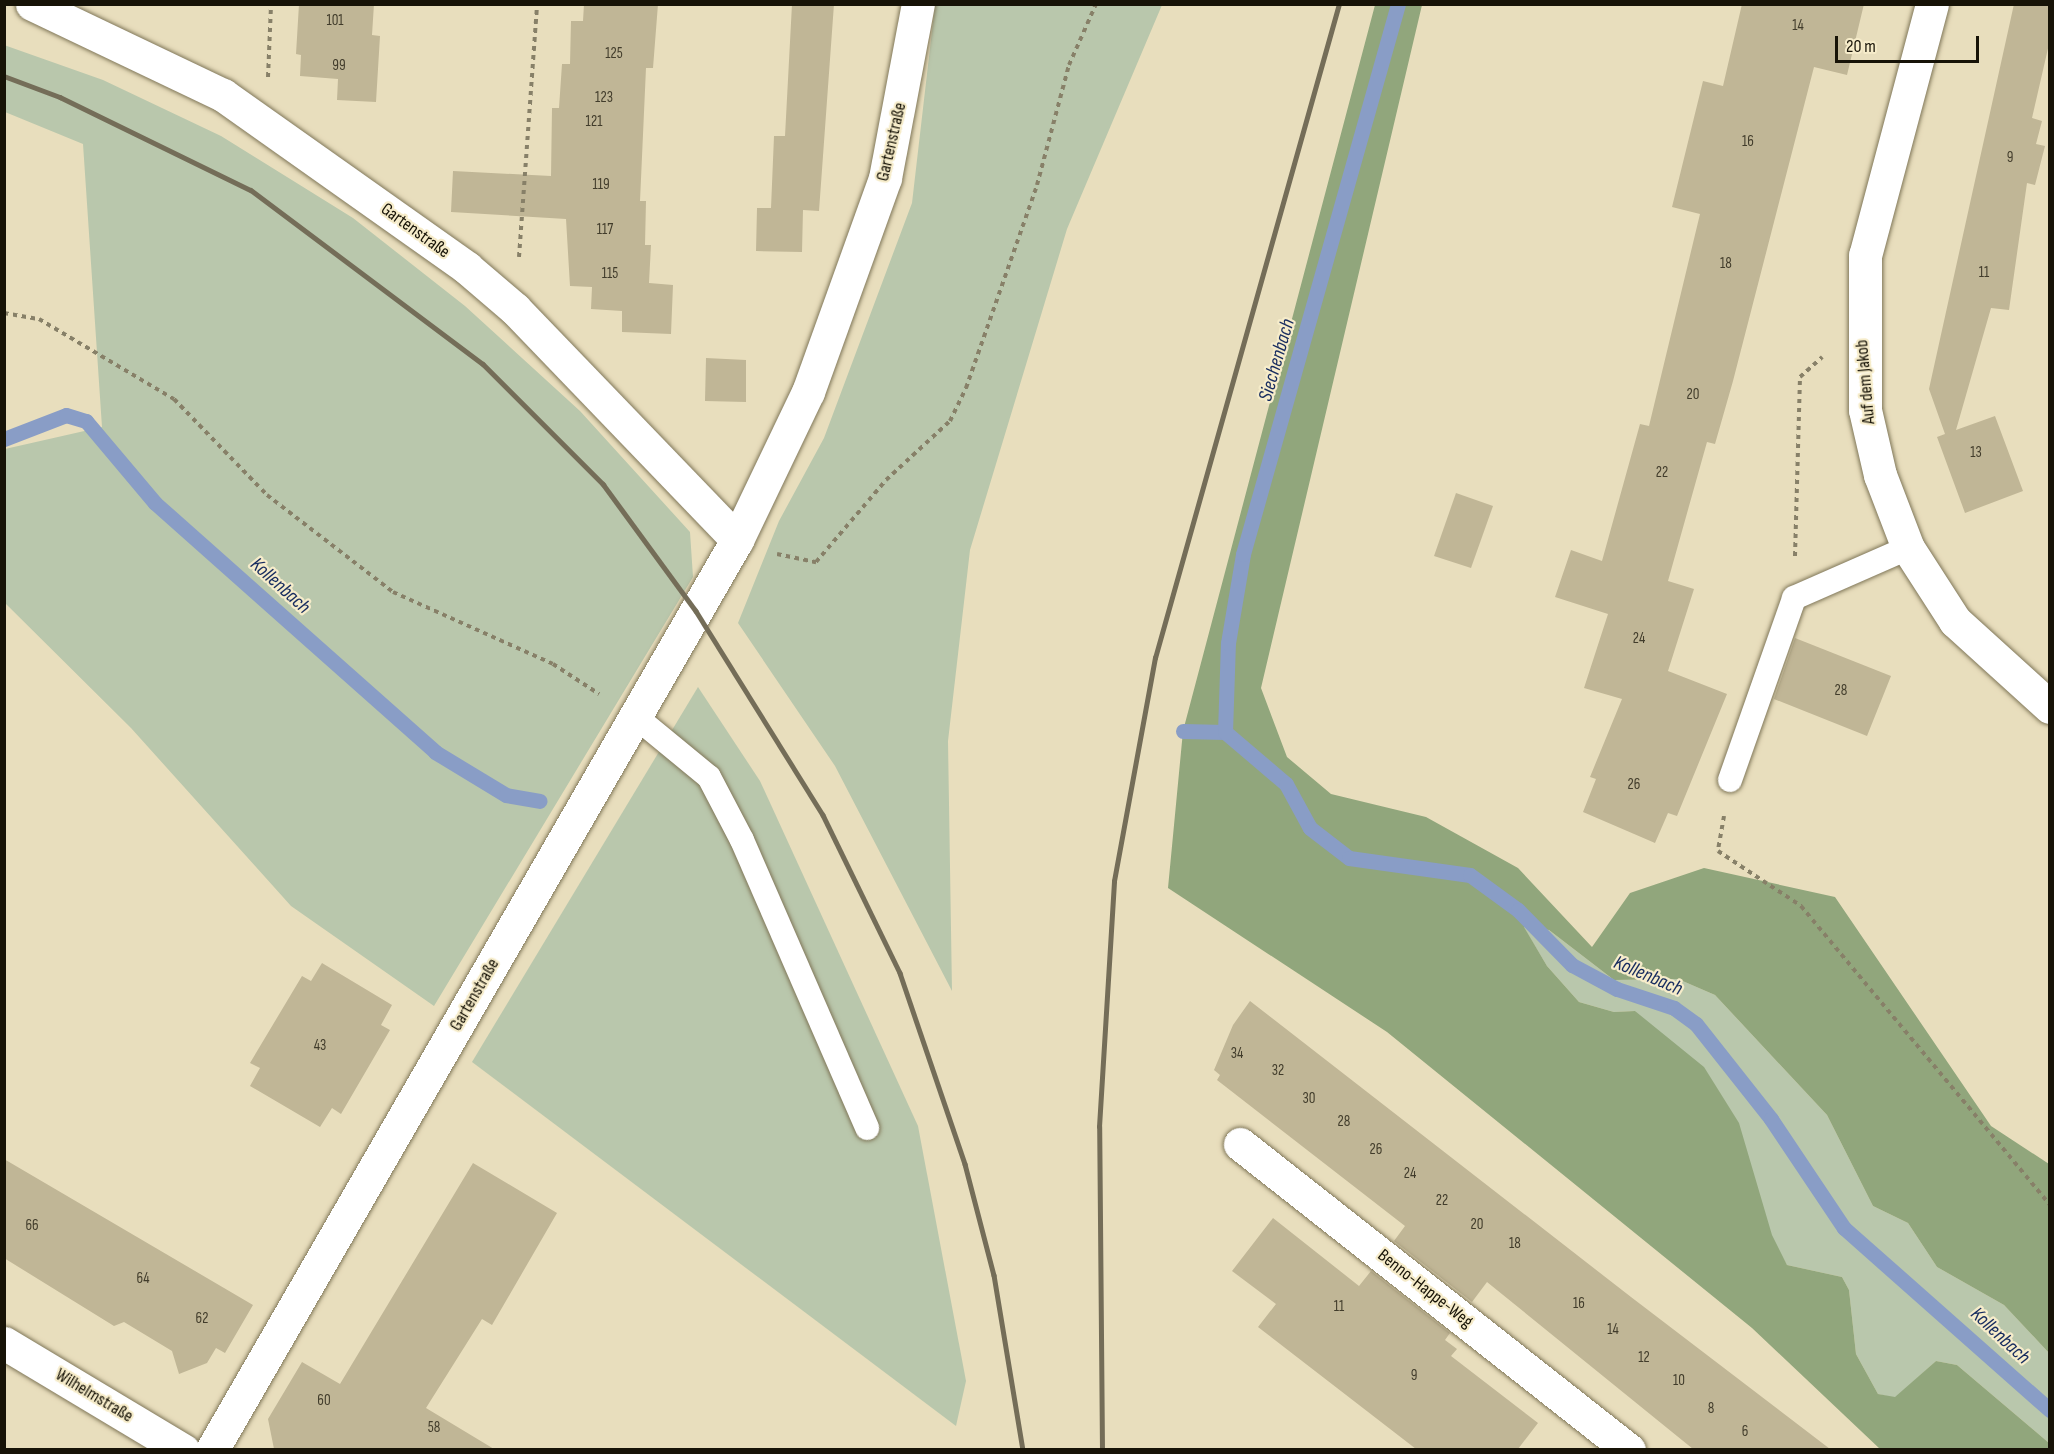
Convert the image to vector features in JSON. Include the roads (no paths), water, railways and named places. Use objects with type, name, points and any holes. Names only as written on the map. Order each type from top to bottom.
[{"type":"street","name":"Gartenstraße","points":[[32,4],[224,94],[467,268],[515,309],[737,540]]},
{"type":"street","name":"Gartenstraße","points":[[212,1449],[737,540],[808,392],[885,178],[918,4]]},
{"type":"street","name":"Auf dem Jakob","points":[[1932,4],[1865,255],[1861,320],[1865,410],[1880,475],[1908,548],[1954,621],[2049,707]]},
{"type":"street","name":"Benno-Happe-Weg","points":[[1240,1144],[1612,1444]]},
{"type":"street","name":"Wilhelmstraße","points":[[4,1343],[183,1449]]},
{"type":"lane","points":[[1730,780],[1794,598],[1908,548]]},
{"type":"lane","points":[[636,717],[709,777],[742,840],[867,1128]]},
{"type":"waterway","name":"Siechenbach","points":[[1225,732],[1228,643],[1243,554],[1398,4]]},
{"type":"waterway","name":"Kollenbach","points":[[4,439],[66,415],[86,421],[155,503],[435,752],[506,795],[539,801]]},
{"type":"waterway","name":"Kollenbach","points":[[1183,731],[1225,732],[1286,784],[1310,828],[1349,858],[1470,875],[1518,910],[1572,965],[1617,989],[1674,1008],[1696,1024],[1771,1119],[1844,1228],[2050,1410]]},
{"type":"railway","points":[[1102,1450],[1099,1127],[1114,881],[1155,658],[1339,4]]},
{"type":"railway","points":[[4,76],[60,97],[251,190],[483,364],[603,484],[696,611],[823,815],[900,973],[965,1164],[994,1275],[1023,1450]]}]
